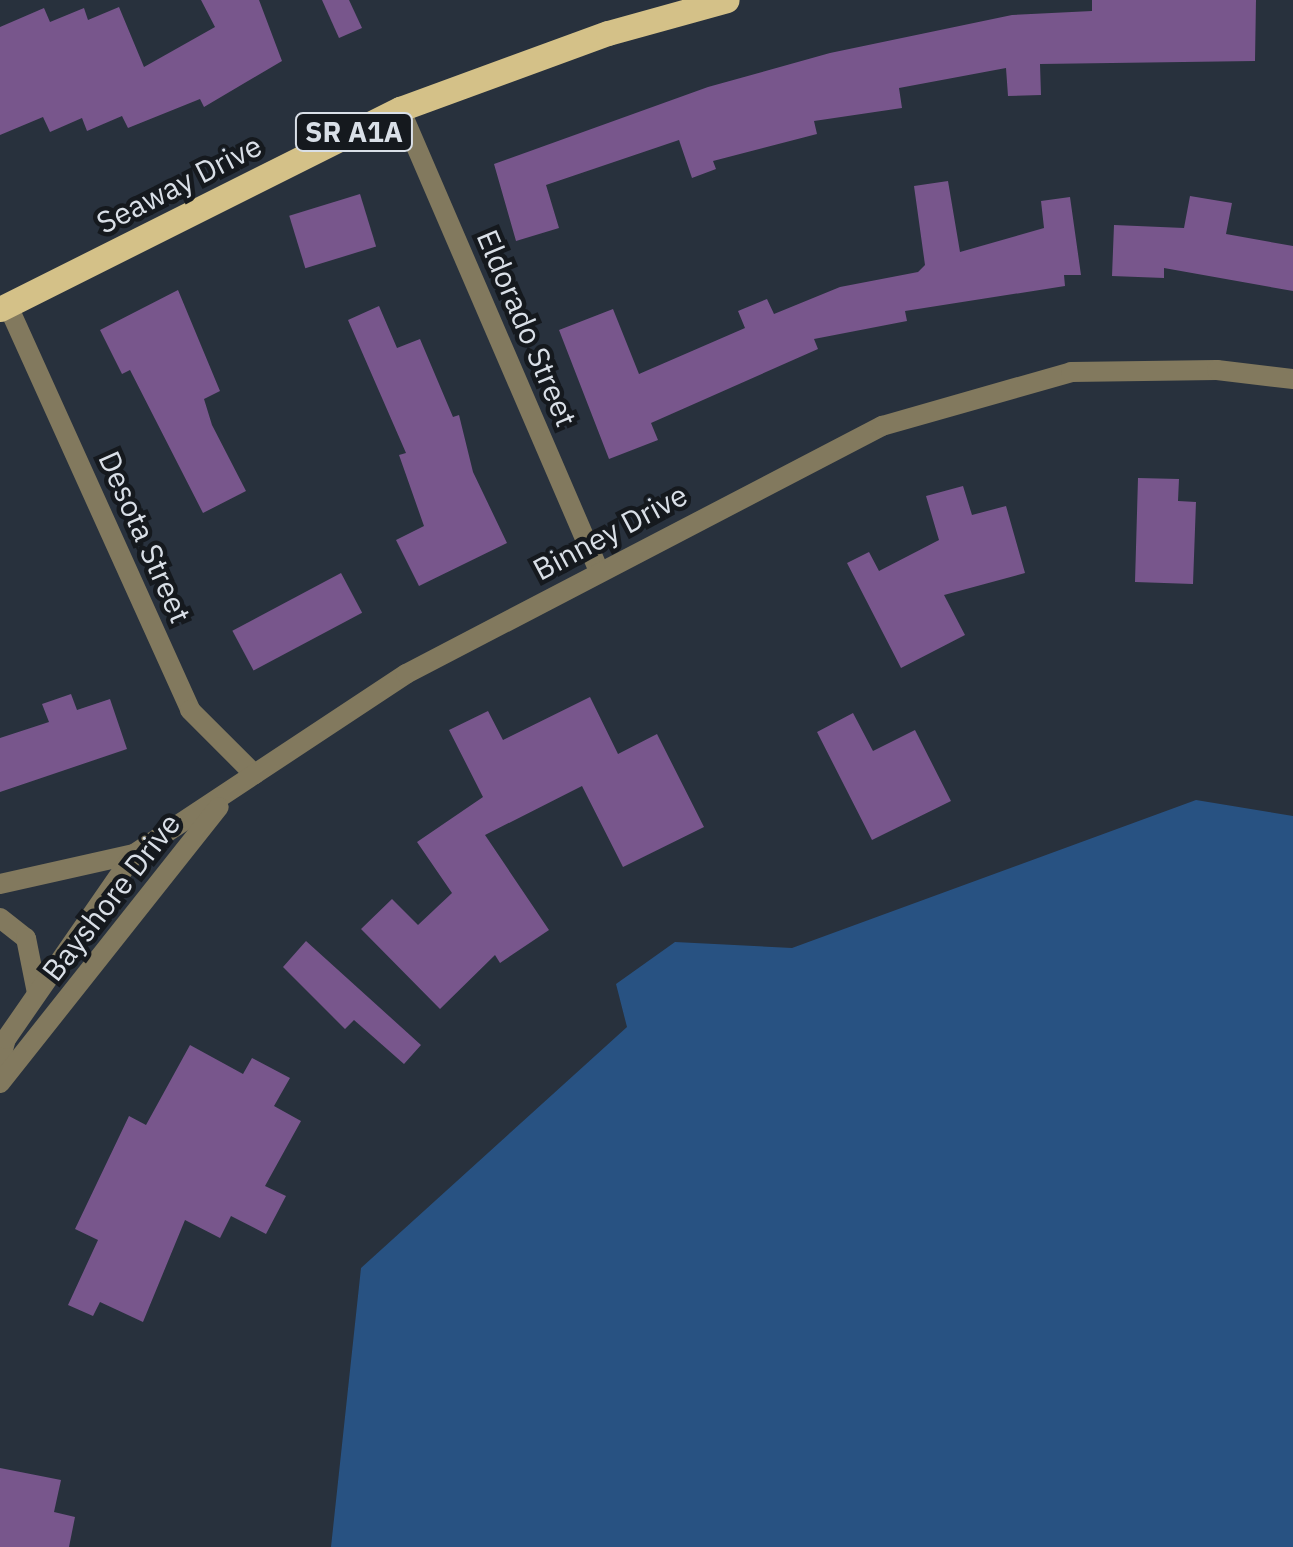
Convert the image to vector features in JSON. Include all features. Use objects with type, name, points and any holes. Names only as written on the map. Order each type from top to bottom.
[{"type":"main road","name":"Seaway Drive","points":[[4,308],[400,109],[608,33],[727,0]]},
{"type":"street","name":"Eldorado Street","points":[[400,109],[599,570]]},
{"type":"street","name":"Desota Street","points":[[4,308],[190,710],[254,774]]},
{"type":"street","name":"Binney Drive","points":[[0,884],[134,854],[406,674],[599,570],[882,426],[1071,372],[1217,370],[1293,379]]},
{"type":"street","name":"Bayshore Drive","points":[[0,1083],[230,792]]},
{"type":"street","name":"Bayshore Drive","points":[[0,1061],[36,993],[134,854]]},
{"type":"street","name":"Bayshore Drive","points":[[0,918],[26,938],[36,993]]},
{"type":"water","points":[[1196,800],[1293,816],[1293,1547],[331,1547],[361,1268],[627,1027],[616,984],[675,942],[792,948]]},
{"type":"building","points":[[201,0],[259,0],[282,61],[204,107],[200,99],[128,128],[122,116],[87,131],[82,118],[50,132],[43,117],[0,135],[0,27],[44,8],[50,22],[84,8],[88,20],[119,7],[144,67],[215,27]]},
{"type":"building","points":[[322,0],[349,0],[362,28],[339,38]]},
{"type":"building","points":[[1092,0],[1256,0],[1255,61],[1040,64],[1041,95],[1008,96],[1006,68],[899,88],[902,108],[814,121],[817,134],[713,161],[716,169],[692,178],[679,140],[546,185],[559,228],[516,241],[494,164],[708,87],[830,53],[1012,15],[1092,11]]},
{"type":"building","points":[[948,181],[960,252],[1044,228],[1041,201],[1070,197],[1081,275],[1064,275],[1065,286],[905,311],[907,321],[814,339],[818,349],[651,423],[658,440],[609,459],[559,330],[613,309],[639,374],[745,328],[738,311],[767,299],[774,314],[840,287],[918,272],[925,265],[914,186]]},
{"type":"building","points":[[360,194],[376,247],[305,268],[289,216]]},
{"type":"building","points":[[1190,196],[1232,203],[1226,234],[1293,246],[1293,291],[1164,268],[1164,278],[1112,276],[1114,225],[1184,228]]},
{"type":"building","points":[[178,290],[220,391],[204,399],[212,425],[246,491],[203,513],[130,370],[122,374],[100,330]]},
{"type":"building","points":[[379,306],[397,348],[420,339],[453,417],[459,415],[473,472],[507,543],[419,586],[396,540],[424,526],[399,455],[406,453],[348,320]]},
{"type":"building","points":[[1138,478],[1179,479],[1178,501],[1196,502],[1193,584],[1135,582]]},
{"type":"building","points":[[963,486],[972,515],[1006,506],[1025,573],[944,595],[965,635],[901,668],[847,563],[869,552],[879,571],[939,540],[926,496]]},
{"type":"building","points":[[341,573],[362,613],[254,670],[232,631]]},
{"type":"building","points":[[71,694],[77,710],[110,699],[127,749],[0,792],[0,738],[49,722],[42,704]]},
{"type":"building","points":[[590,697],[618,754],[657,734],[704,827],[623,867],[582,786],[485,835],[549,930],[500,963],[495,955],[440,1009],[361,929],[392,899],[418,925],[452,893],[417,842],[483,797],[449,730],[488,711],[503,740]]},
{"type":"building","points":[[853,713],[873,751],[915,730],[951,801],[872,840],[817,732]]},
{"type":"building","points":[[306,941],[421,1045],[404,1064],[354,1020],[345,1029],[283,967]]},
{"type":"building","points":[[190,1045],[243,1074],[252,1058],[290,1078],[274,1106],[301,1121],[265,1186],[286,1196],[266,1234],[231,1216],[220,1238],[185,1220],[143,1322],[100,1302],[93,1316],[68,1305],[98,1240],[75,1229],[129,1116],[146,1125]]},
{"type":"building","points":[[0,1468],[61,1480],[54,1512],[75,1517],[69,1547],[0,1547]]}]
